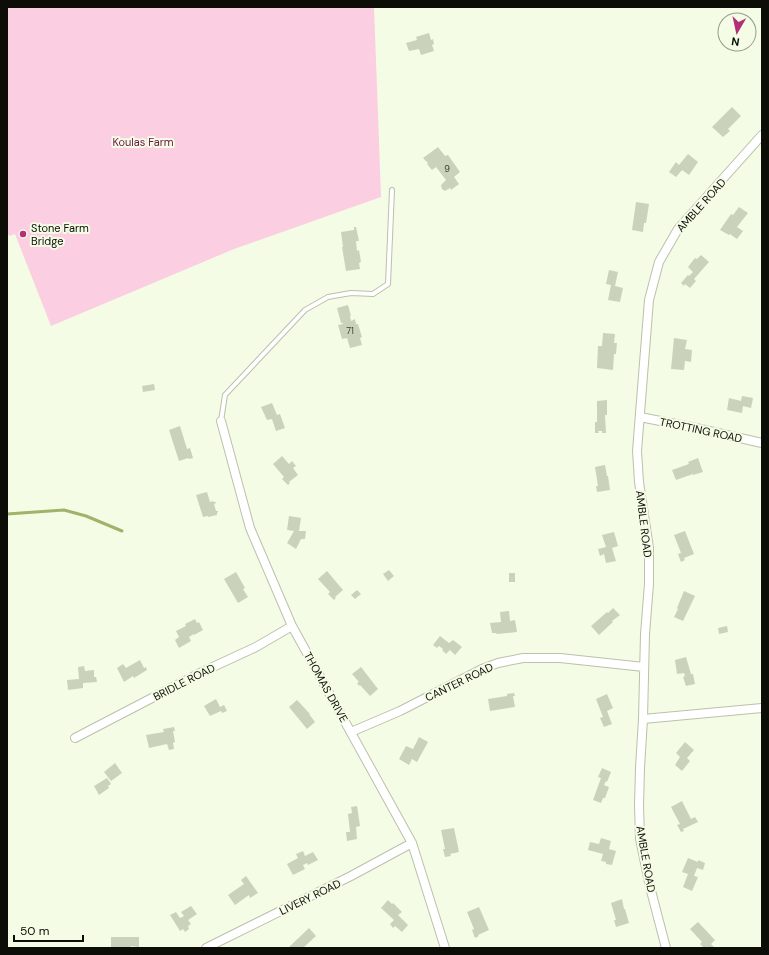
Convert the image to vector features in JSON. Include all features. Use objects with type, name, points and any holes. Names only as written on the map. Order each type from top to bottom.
[{"type":"street","name":"AMBLE ROAD","points":[[666,948],[650,887],[640,840],[639,805],[645,634],[649,584],[649,548],[639,482],[637,451],[649,300],[659,262],[678,229],[762,136]]},
{"type":"street","name":"TROTTING ROAD","points":[[640,417],[762,443]]},
{"type":"street","name":"THOMAS DRIVE","points":[[221,421],[250,528],[292,626],[412,843],[445,948]]},
{"type":"street","name":"BRIDLE ROAD","points":[[75,738],[202,672],[256,647],[292,626]]},
{"type":"street","name":"CANTER ROAD","points":[[351,732],[400,711],[482,669],[498,663],[523,658],[560,658],[644,667]]},
{"type":"street","points":[[643,719],[762,708]]},
{"type":"street","name":"LIVERY ROAD","points":[[206,948],[351,876],[412,843]]},
{"type":"lane","points":[[221,421],[225,395],[305,310],[328,297],[351,293],[373,294],[388,284],[392,190]]},
{"type":"green space","name":"Koulas Farm","points":[[7,7],[374,7],[381,197],[234,249],[51,326],[15,234],[9,236],[7,231]]},
{"type":"building","points":[[429,33],[431,40],[433,39],[434,44],[432,45],[434,51],[421,55],[419,49],[409,51],[406,43],[417,40],[416,37]]},
{"type":"building","points":[[732,107],[741,116],[728,129],[730,131],[723,137],[712,127]]},
{"type":"building","points":[[438,147],[445,156],[448,155],[460,172],[454,177],[459,184],[451,190],[450,188],[445,191],[442,189],[441,185],[446,180],[436,167],[432,170],[423,158]]},
{"type":"building","points":[[688,154],[698,162],[689,175],[682,170],[676,177],[669,172],[676,162],[679,165]]},
{"type":"building","points":[[636,202],[649,204],[643,232],[632,230]]},
{"type":"building","points":[[739,207],[748,213],[737,227],[743,231],[737,239],[720,230],[731,214],[733,215]]},
{"type":"building","points":[[354,227],[356,227],[359,241],[356,241],[357,251],[359,250],[361,262],[359,263],[360,269],[346,271],[341,232],[354,230]]},
{"type":"building","points":[[701,255],[709,262],[694,279],[696,281],[690,288],[685,284],[684,286],[681,283],[693,272],[688,267],[695,258],[697,259]]},
{"type":"building","points":[[609,270],[618,272],[615,286],[623,288],[620,302],[608,300],[611,285],[606,284]]},
{"type":"building","points":[[348,305],[351,321],[355,319],[362,337],[360,338],[362,345],[350,348],[347,338],[342,339],[338,325],[343,323],[341,323],[337,308]]},
{"type":"building","points":[[603,333],[615,334],[614,343],[617,343],[616,354],[614,354],[613,370],[597,368],[598,346],[602,346]]},
{"type":"building","points":[[674,338],[687,340],[685,349],[692,350],[691,362],[685,361],[684,370],[671,369]]},
{"type":"building","points":[[154,384],[155,390],[143,392],[142,386]]},
{"type":"building","points":[[742,396],[753,398],[751,408],[743,406],[742,413],[727,410],[729,398],[741,401]]},
{"type":"building","points":[[607,400],[607,415],[605,415],[606,433],[598,431],[599,433],[595,433],[595,422],[597,422],[597,401]]},
{"type":"building","points":[[272,403],[277,415],[280,414],[285,428],[276,431],[272,419],[267,420],[261,407]]},
{"type":"building","points":[[180,426],[187,449],[190,448],[193,458],[179,461],[169,430]]},
{"type":"building","points":[[282,456],[289,464],[292,461],[296,466],[293,468],[298,475],[289,482],[290,483],[288,485],[282,479],[284,477],[273,464]]},
{"type":"building","points":[[698,458],[703,472],[676,480],[672,470],[689,464],[688,462]]},
{"type":"building","points":[[605,465],[610,490],[597,492],[596,486],[598,486],[595,467]]},
{"type":"building","points":[[207,492],[210,502],[216,502],[214,504],[216,511],[218,512],[217,515],[203,517],[196,495]]},
{"type":"building","points":[[289,516],[301,518],[299,531],[306,531],[305,539],[301,539],[296,549],[287,543],[294,531],[287,530]]},
{"type":"building","points":[[685,531],[694,554],[684,558],[685,560],[681,562],[678,554],[681,553],[674,535]]},
{"type":"building","points":[[614,532],[618,546],[612,548],[616,561],[606,563],[604,554],[600,556],[598,549],[606,547],[602,535]]},
{"type":"building","points":[[389,570],[394,576],[388,581],[383,574]]},
{"type":"building","points":[[327,571],[343,590],[335,597],[336,598],[334,600],[328,594],[330,592],[318,579]]},
{"type":"building","points":[[236,572],[248,597],[238,603],[224,579]]},
{"type":"building","points":[[509,573],[515,573],[515,582],[509,582]]},
{"type":"building","points":[[357,590],[361,594],[355,599],[351,595]]},
{"type":"building","points":[[684,591],[695,596],[683,621],[674,617]]},
{"type":"building","points":[[613,608],[620,615],[599,635],[591,626]]},
{"type":"building","points":[[509,611],[510,621],[515,620],[517,632],[492,633],[490,623],[501,622],[500,612]]},
{"type":"building","points":[[195,619],[197,623],[199,622],[203,630],[189,637],[191,641],[179,648],[175,640],[179,637],[176,631]]},
{"type":"building","points":[[727,626],[728,632],[719,634],[718,628]]},
{"type":"building","points":[[440,636],[449,643],[453,640],[462,647],[455,655],[450,650],[446,654],[439,646],[437,648],[433,645]]},
{"type":"building","points":[[686,657],[691,674],[693,674],[695,684],[686,686],[683,677],[685,676],[684,673],[677,674],[675,660]]},
{"type":"building","points":[[140,660],[144,668],[146,667],[147,670],[124,682],[117,668],[123,664],[126,668]]},
{"type":"building","points":[[84,666],[85,671],[94,670],[94,677],[96,677],[97,682],[83,683],[83,688],[68,690],[67,680],[79,679],[78,667]]},
{"type":"building","points":[[361,667],[378,689],[370,696],[360,685],[359,686],[357,683],[359,682],[352,674]]},
{"type":"building","points":[[514,693],[515,696],[513,696],[515,707],[490,711],[488,699],[507,696],[507,694]]},
{"type":"building","points":[[607,694],[613,708],[607,711],[612,724],[604,727],[600,718],[603,717],[596,699]]},
{"type":"building","points":[[216,699],[220,707],[224,705],[227,711],[222,713],[221,711],[210,716],[204,706]]},
{"type":"building","points":[[297,700],[315,722],[307,729],[289,707]]},
{"type":"building","points":[[174,727],[174,749],[169,750],[167,744],[149,748],[146,735],[164,732],[163,729]]},
{"type":"building","points":[[419,737],[428,742],[417,762],[412,759],[409,765],[399,759],[406,746],[413,749]]},
{"type":"building","points":[[685,742],[694,750],[687,758],[690,761],[682,771],[675,765],[680,757],[676,753]]},
{"type":"building","points":[[115,763],[122,773],[111,781],[104,772]]},
{"type":"building","points":[[602,768],[611,772],[607,782],[606,781],[604,785],[609,787],[605,798],[603,798],[601,803],[593,800],[601,778],[598,777]]},
{"type":"building","points":[[107,778],[111,784],[108,786],[109,788],[99,795],[94,786]]},
{"type":"building","points":[[682,801],[691,819],[695,817],[698,822],[683,829],[684,831],[681,832],[677,825],[680,824],[671,807]]},
{"type":"building","points":[[357,806],[360,826],[356,827],[357,839],[347,841],[346,832],[350,832],[348,814],[352,813],[351,807]]},
{"type":"building","points":[[454,828],[459,852],[445,857],[441,830]]},
{"type":"building","points":[[601,838],[611,841],[609,849],[616,851],[612,865],[601,861],[603,854],[588,850],[590,842],[599,844]]},
{"type":"building","points":[[303,851],[305,856],[313,852],[318,860],[308,865],[307,863],[303,865],[305,869],[293,875],[287,864],[298,858],[296,854]]},
{"type":"building","points":[[688,858],[705,863],[703,870],[697,868],[694,876],[698,877],[692,891],[683,887],[688,874],[682,872]]},
{"type":"building","points":[[246,876],[258,893],[250,898],[249,895],[235,905],[228,895],[244,884],[241,880]]},
{"type":"building","points":[[622,899],[629,923],[616,927],[614,920],[616,920],[611,903]]},
{"type":"building","points":[[388,900],[402,912],[398,915],[408,925],[402,932],[395,926],[393,928],[390,924],[394,920],[381,908]]},
{"type":"building","points":[[191,906],[197,914],[188,920],[191,924],[188,926],[189,929],[185,932],[183,929],[180,931],[170,915],[176,912],[180,918],[184,916],[181,912]]},
{"type":"building","points":[[479,907],[489,930],[475,938],[472,930],[474,929],[467,912]]},
{"type":"building","points":[[698,922],[715,940],[711,944],[714,947],[713,948],[704,948],[700,944],[702,942],[690,929]]},
{"type":"building","points":[[309,928],[316,936],[303,948],[288,948]]},
{"type":"building","points":[[111,937],[139,937],[139,947],[131,946],[131,948],[111,948]]},
{"type":"waterway","points":[[7,514],[64,510],[86,516],[122,531]]},
{"type":"place","name":"Stone Farm Bridge","points":[[23,234]]}]
